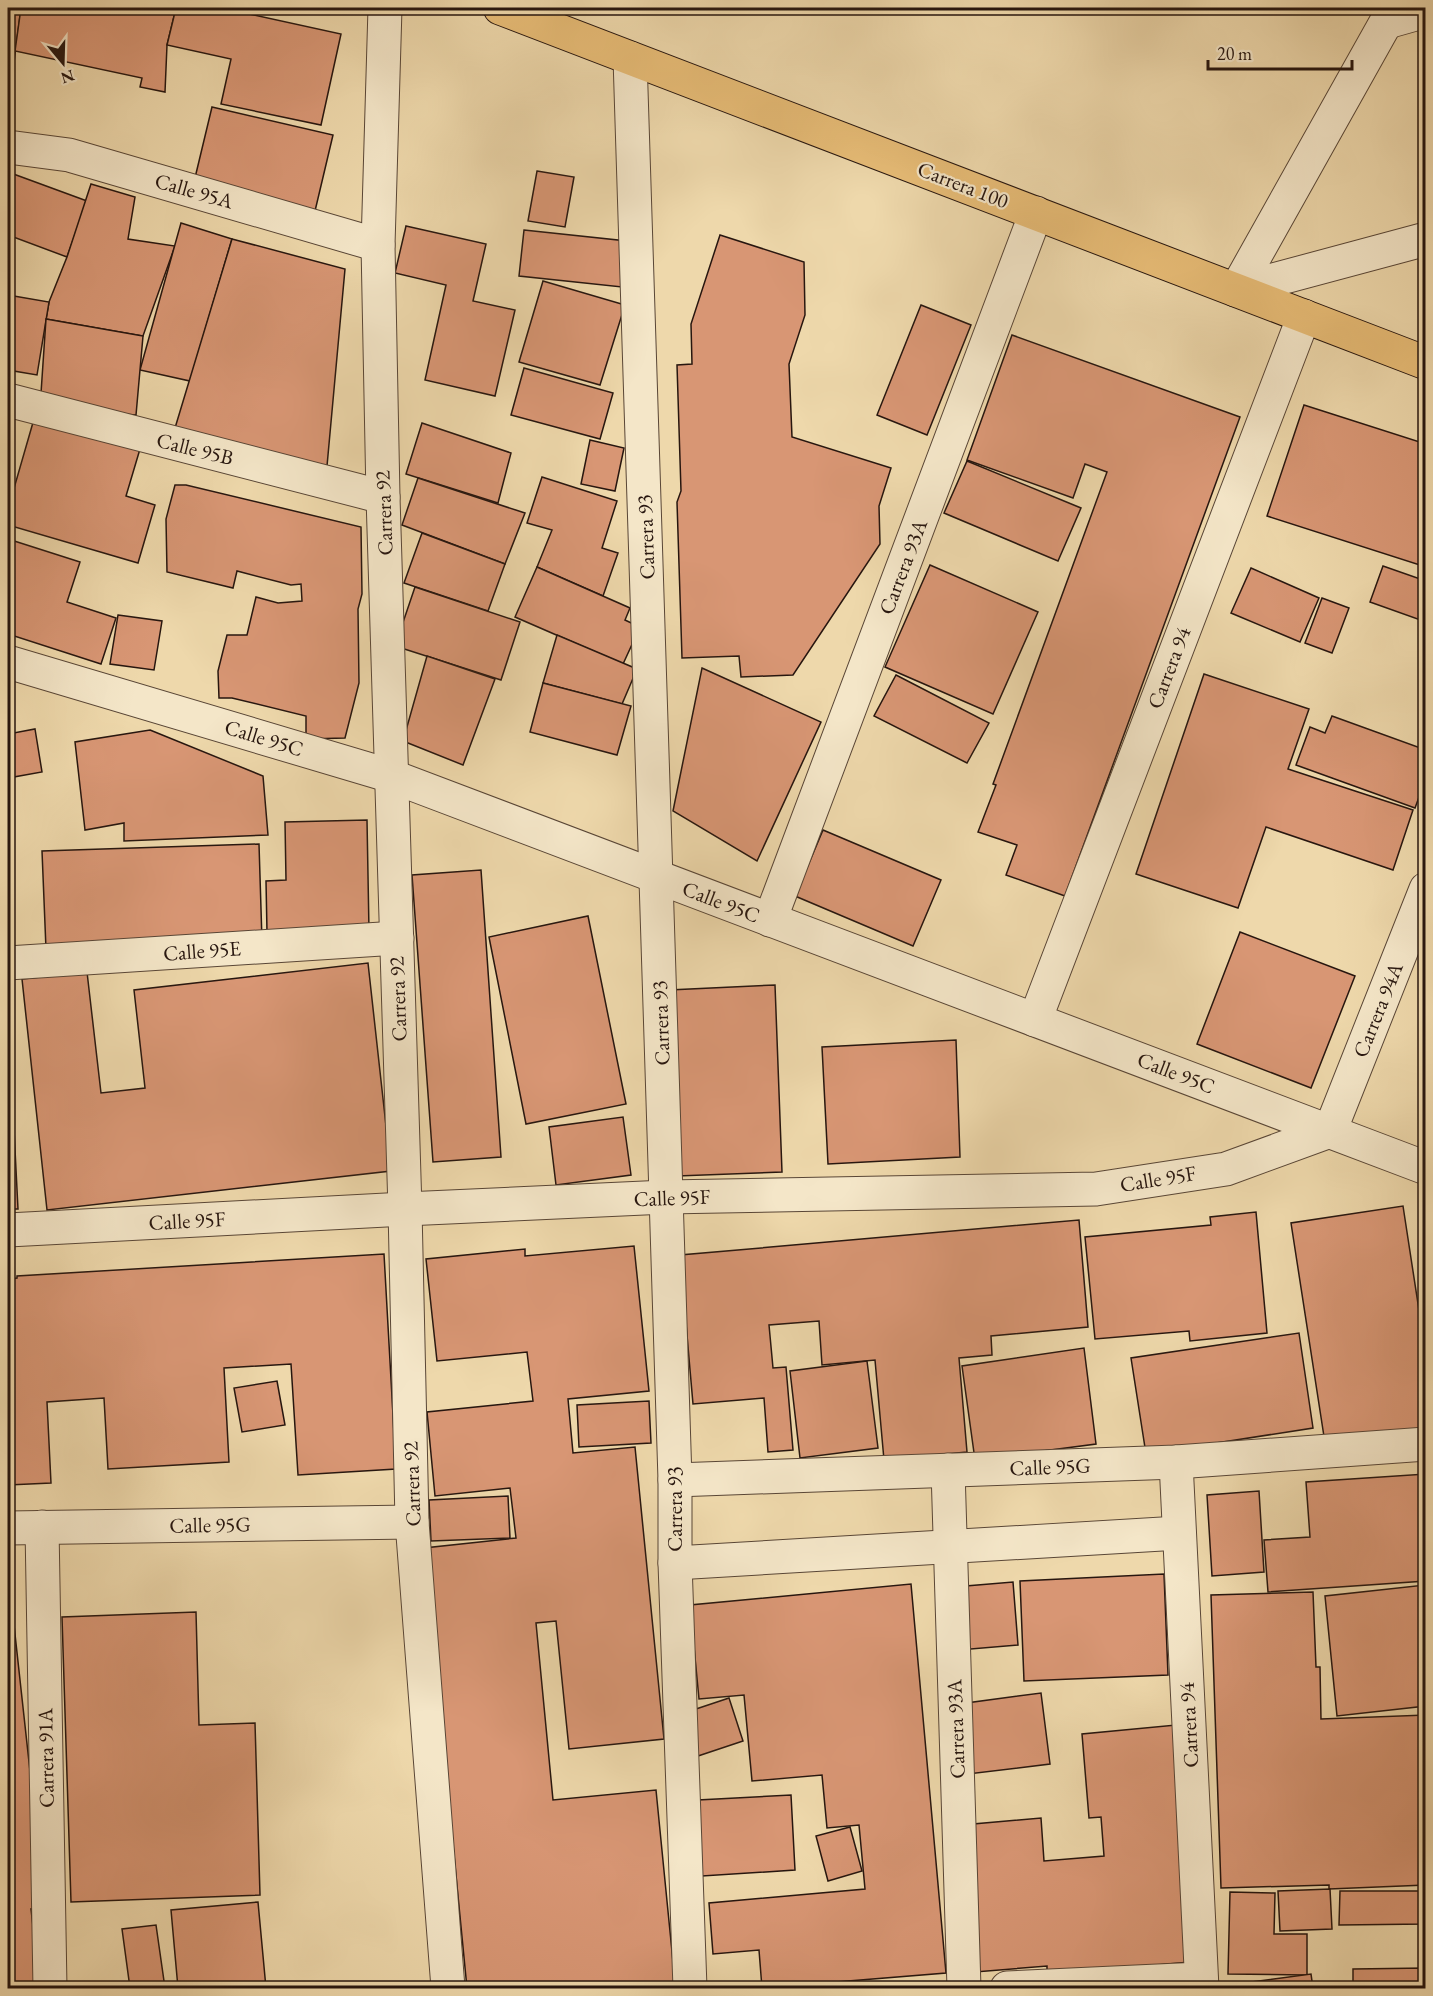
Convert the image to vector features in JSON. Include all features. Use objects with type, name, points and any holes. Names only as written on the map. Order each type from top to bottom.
[{"type":"highway","name":"Carrera 100","points":[[519,11],[630,57],[1425,363]]},
{"type":"street","name":"Carrera 92","points":[[385,8],[378,245],[412,1522],[448,1989]]},
{"type":"street","points":[[1236,290],[1391,15],[1425,11]]},
{"type":"street","name":"Carrera 93","points":[[630,57],[690,1989]]},
{"type":"street","name":"Calle 95A","points":[[8,147],[69,155],[378,245]]},
{"type":"street","name":"Carrera 93A","points":[[770,920],[1036,213]]},
{"type":"street","points":[[1236,290],[1425,239]]},
{"type":"street","name":"Carrera 94","points":[[1035,1020],[1304,316]]},
{"type":"street","name":"Calle 95B","points":[[8,400],[383,497]]},
{"type":"street","name":"Calle 95C","points":[[8,662],[391,776],[1425,1168]]},
{"type":"street","name":"Carrera 94A","points":[[1330,1131],[1425,889]]},
{"type":"street","name":"Calle 95E","points":[[8,963],[397,938]]},
{"type":"street","name":"Calle 95F","points":[[8,1230],[666,1197],[1096,1189],[1226,1169],[1330,1131]]},
{"type":"street","name":"Calle 95G","points":[[675,1480],[1176,1462],[1425,1444]]},
{"type":"street","name":"Carrera 94","points":[[1176,1462],[1202,1984]]},
{"type":"street","name":"Carrera 93A","points":[[948,1470],[964,1989]]},
{"type":"street","name":"Calle 95G","points":[[8,1528],[412,1522]]},
{"type":"street","name":"Carrera 91A","points":[[42,1527],[50,1989]]},
{"type":"street","points":[[675,1563],[1179,1533]]},
{"type":"street","points":[[1007,1989],[1202,1984]]},
{"type":"building","points":[[8,8],[21,8],[8,109]]},
{"type":"building","points":[[21,8],[176,8],[167,45],[165,92],[140,87],[142,78],[15,51]]},
{"type":"building","points":[[176,8],[222,8],[341,34],[321,125],[221,104],[231,59],[167,45]]},
{"type":"building","points":[[212,107],[333,135],[315,211],[194,182]]},
{"type":"building","points":[[537,171],[574,177],[565,227],[528,221]]},
{"type":"building","points":[[8,172],[87,201],[67,257],[8,235]]},
{"type":"building","points":[[91,184],[135,197],[128,239],[175,246],[143,336],[46,319],[49,302],[67,257]]},
{"type":"building","points":[[181,223],[232,239],[190,381],[140,370]]},
{"type":"building","points":[[406,226],[486,244],[473,301],[515,310],[495,396],[425,380],[446,285],[395,273]]},
{"type":"building","points":[[524,230],[627,241],[622,287],[519,276]]},
{"type":"building","points":[[720,235],[804,262],[805,315],[789,364],[792,437],[891,468],[879,506],[880,544],[793,675],[741,677],[739,656],[682,658],[677,502],[681,491],[677,365],[692,364],[691,324]]},
{"type":"building","points":[[232,239],[345,269],[327,466],[172,438]]},
{"type":"building","points":[[543,281],[625,305],[600,385],[519,362]]},
{"type":"building","points":[[8,295],[49,302],[37,375],[8,370]]},
{"type":"building","points":[[921,305],[971,325],[927,435],[877,415]]},
{"type":"building","points":[[46,319],[143,336],[136,415],[40,408]]},
{"type":"building","points":[[1012,335],[1240,417],[1065,896],[1006,875],[1017,845],[978,832],[996,785],[993,784],[1107,472],[1085,464],[1073,498],[967,460]]},
{"type":"building","points":[[524,368],[613,393],[600,439],[511,415]]},
{"type":"building","points":[[1304,405],[1426,444],[1426,567],[1267,516]]},
{"type":"building","points":[[34,419],[140,449],[126,496],[155,505],[138,563],[8,525],[8,509]]},
{"type":"building","points":[[422,423],[511,453],[498,503],[406,474]]},
{"type":"building","points":[[590,440],[624,448],[615,491],[581,484]]},
{"type":"building","points":[[967,461],[1081,508],[1058,561],[944,513]]},
{"type":"building","points":[[542,477],[617,501],[602,548],[618,553],[603,596],[537,567],[552,530],[527,523]]},
{"type":"building","points":[[418,478],[525,513],[505,564],[402,525]]},
{"type":"building","points":[[175,485],[186,485],[361,527],[362,594],[358,609],[359,683],[345,738],[306,739],[306,716],[232,698],[219,698],[218,671],[227,635],[247,635],[256,597],[278,603],[302,601],[301,584],[291,585],[237,571],[233,588],[167,572],[166,519]]},
{"type":"building","points":[[422,533],[505,564],[488,611],[404,583]]},
{"type":"building","points":[[8,539],[80,562],[67,602],[116,618],[101,664],[8,634]]},
{"type":"building","points":[[930,565],[1038,612],[993,714],[885,667]]},
{"type":"building","points":[[1383,566],[1426,581],[1426,622],[1370,602]]},
{"type":"building","points":[[537,567],[630,608],[625,620],[640,627],[623,664],[515,617]]},
{"type":"building","points":[[1251,568],[1319,598],[1300,642],[1231,613]]},
{"type":"building","points":[[415,587],[520,622],[501,680],[395,646]]},
{"type":"building","points":[[1322,598],[1349,608],[1332,653],[1305,643]]},
{"type":"building","points":[[118,615],[162,621],[154,670],[110,664]]},
{"type":"building","points":[[557,635],[637,669],[622,704],[543,683]]},
{"type":"building","points":[[427,656],[495,679],[463,765],[403,741]]},
{"type":"building","points":[[702,668],[821,722],[757,861],[673,811]]},
{"type":"building","points":[[1204,674],[1309,709],[1288,769],[1413,810],[1393,870],[1266,827],[1238,908],[1136,874]]},
{"type":"building","points":[[896,675],[989,723],[967,763],[874,716]]},
{"type":"building","points":[[543,683],[631,706],[617,755],[530,732]]},
{"type":"building","points":[[1332,716],[1426,750],[1426,778],[1415,808],[1296,765],[1310,727],[1325,733]]},
{"type":"building","points":[[35,729],[42,772],[8,778],[8,734]]},
{"type":"building","points":[[150,730],[263,776],[268,835],[124,841],[124,823],[85,830],[75,742]]},
{"type":"building","points":[[367,820],[369,931],[267,932],[266,881],[286,880],[285,822]]},
{"type":"building","points":[[823,830],[941,880],[913,946],[795,896]]},
{"type":"building","points":[[259,844],[262,941],[46,949],[42,851]]},
{"type":"building","points":[[481,870],[501,1157],[433,1162],[412,875]]},
{"type":"building","points":[[588,916],[626,1104],[526,1124],[489,937]]},
{"type":"building","points":[[1240,932],[1355,976],[1311,1088],[1197,1044]]},
{"type":"building","points":[[368,963],[391,1171],[47,1210],[22,979],[87,972],[101,1093],[145,1088],[134,990]]},
{"type":"building","points":[[775,985],[782,1172],[677,1176],[669,990]]},
{"type":"building","points":[[956,1040],[960,1157],[828,1164],[822,1047]]},
{"type":"building","points":[[8,1090],[12,1090],[18,1209],[8,1209]]},
{"type":"building","points":[[623,1117],[631,1175],[556,1185],[549,1127]]},
{"type":"building","points":[[1403,1206],[1426,1356],[1426,1427],[1325,1443],[1291,1223]]},
{"type":"building","points":[[1256,1212],[1267,1333],[1190,1341],[1189,1331],[1095,1339],[1085,1237],[1211,1225],[1210,1217]]},
{"type":"building","points":[[1079,1220],[1088,1327],[991,1336],[992,1355],[959,1358],[967,1452],[884,1460],[875,1360],[822,1365],[819,1321],[769,1325],[773,1368],[786,1367],[793,1450],[768,1452],[764,1398],[693,1404],[680,1255]]},
{"type":"building","points":[[634,1246],[649,1391],[568,1399],[573,1453],[635,1447],[664,1739],[569,1749],[556,1621],[536,1623],[553,1800],[656,1790],[675,1982],[613,1988],[467,1988],[424,1548],[516,1538],[510,1488],[435,1496],[427,1412],[533,1401],[527,1352],[437,1361],[426,1259],[525,1249],[525,1256]]},
{"type":"building","points":[[384,1254],[396,1469],[298,1475],[291,1364],[224,1368],[229,1462],[108,1469],[104,1398],[47,1402],[51,1483],[8,1485],[8,1279],[17,1278],[17,1276]]},
{"type":"building","points":[[1299,1333],[1313,1428],[1146,1454],[1131,1358]]},
{"type":"building","points":[[1084,1348],[1096,1444],[975,1460],[962,1366]]},
{"type":"building","points":[[867,1361],[878,1448],[800,1458],[790,1371]]},
{"type":"building","points":[[277,1381],[285,1425],[242,1432],[234,1388]]},
{"type":"building","points":[[649,1401],[651,1443],[579,1447],[577,1405]]},
{"type":"building","points":[[1426,1474],[1426,1581],[1268,1592],[1264,1540],[1310,1537],[1306,1482]]},
{"type":"building","points":[[1259,1491],[1264,1572],[1212,1576],[1207,1495]]},
{"type":"building","points":[[508,1496],[510,1538],[431,1541],[429,1500]]},
{"type":"building","points":[[1164,1574],[1168,1675],[1024,1681],[1020,1581]]},
{"type":"building","points":[[1013,1582],[1018,1645],[959,1650],[954,1587]]},
{"type":"building","points":[[911,1584],[946,1973],[762,1988],[759,1950],[713,1954],[709,1903],[865,1889],[859,1825],[827,1828],[822,1775],[752,1781],[744,1695],[699,1699],[690,1605]]},
{"type":"building","points":[[1425,1585],[1426,1706],[1337,1716],[1325,1596]]},
{"type":"building","points":[[1313,1592],[1316,1667],[1320,1667],[1321,1719],[1426,1715],[1426,1885],[1329,1889],[1329,1885],[1221,1888],[1211,1595]]},
{"type":"building","points":[[196,1612],[199,1725],[255,1723],[260,1895],[71,1902],[62,1617]]},
{"type":"building","points":[[8,1616],[13,1616],[45,1908],[31,1909],[40,1988],[8,1988]]},
{"type":"building","points":[[1041,1693],[1050,1764],[968,1774],[959,1704]]},
{"type":"building","points":[[729,1698],[743,1741],[698,1756],[684,1713]]},
{"type":"building","points":[[1176,1725],[1190,1962],[1047,1975],[1047,1966],[975,1972],[962,1825],[1041,1818],[1044,1861],[1104,1856],[1101,1817],[1089,1818],[1082,1734]]},
{"type":"building","points":[[791,1795],[795,1870],[702,1876],[698,1800]]},
{"type":"building","points":[[850,1827],[862,1871],[828,1881],[816,1836]]},
{"type":"building","points":[[1330,1889],[1332,1929],[1280,1931],[1278,1891]]},
{"type":"building","points":[[1340,1891],[1426,1891],[1426,1924],[1339,1925]]},
{"type":"building","points":[[1230,1892],[1275,1893],[1274,1934],[1307,1934],[1307,1975],[1228,1974]]},
{"type":"building","points":[[258,1902],[266,1988],[178,1988],[171,1910]]},
{"type":"building","points":[[156,1925],[165,1988],[130,1988],[122,1929]]},
{"type":"building","points":[[1426,1968],[1426,1988],[1353,1988],[1353,1969]]},
{"type":"building","points":[[1311,1974],[1313,1988],[1222,1988],[1222,1986]]}]
